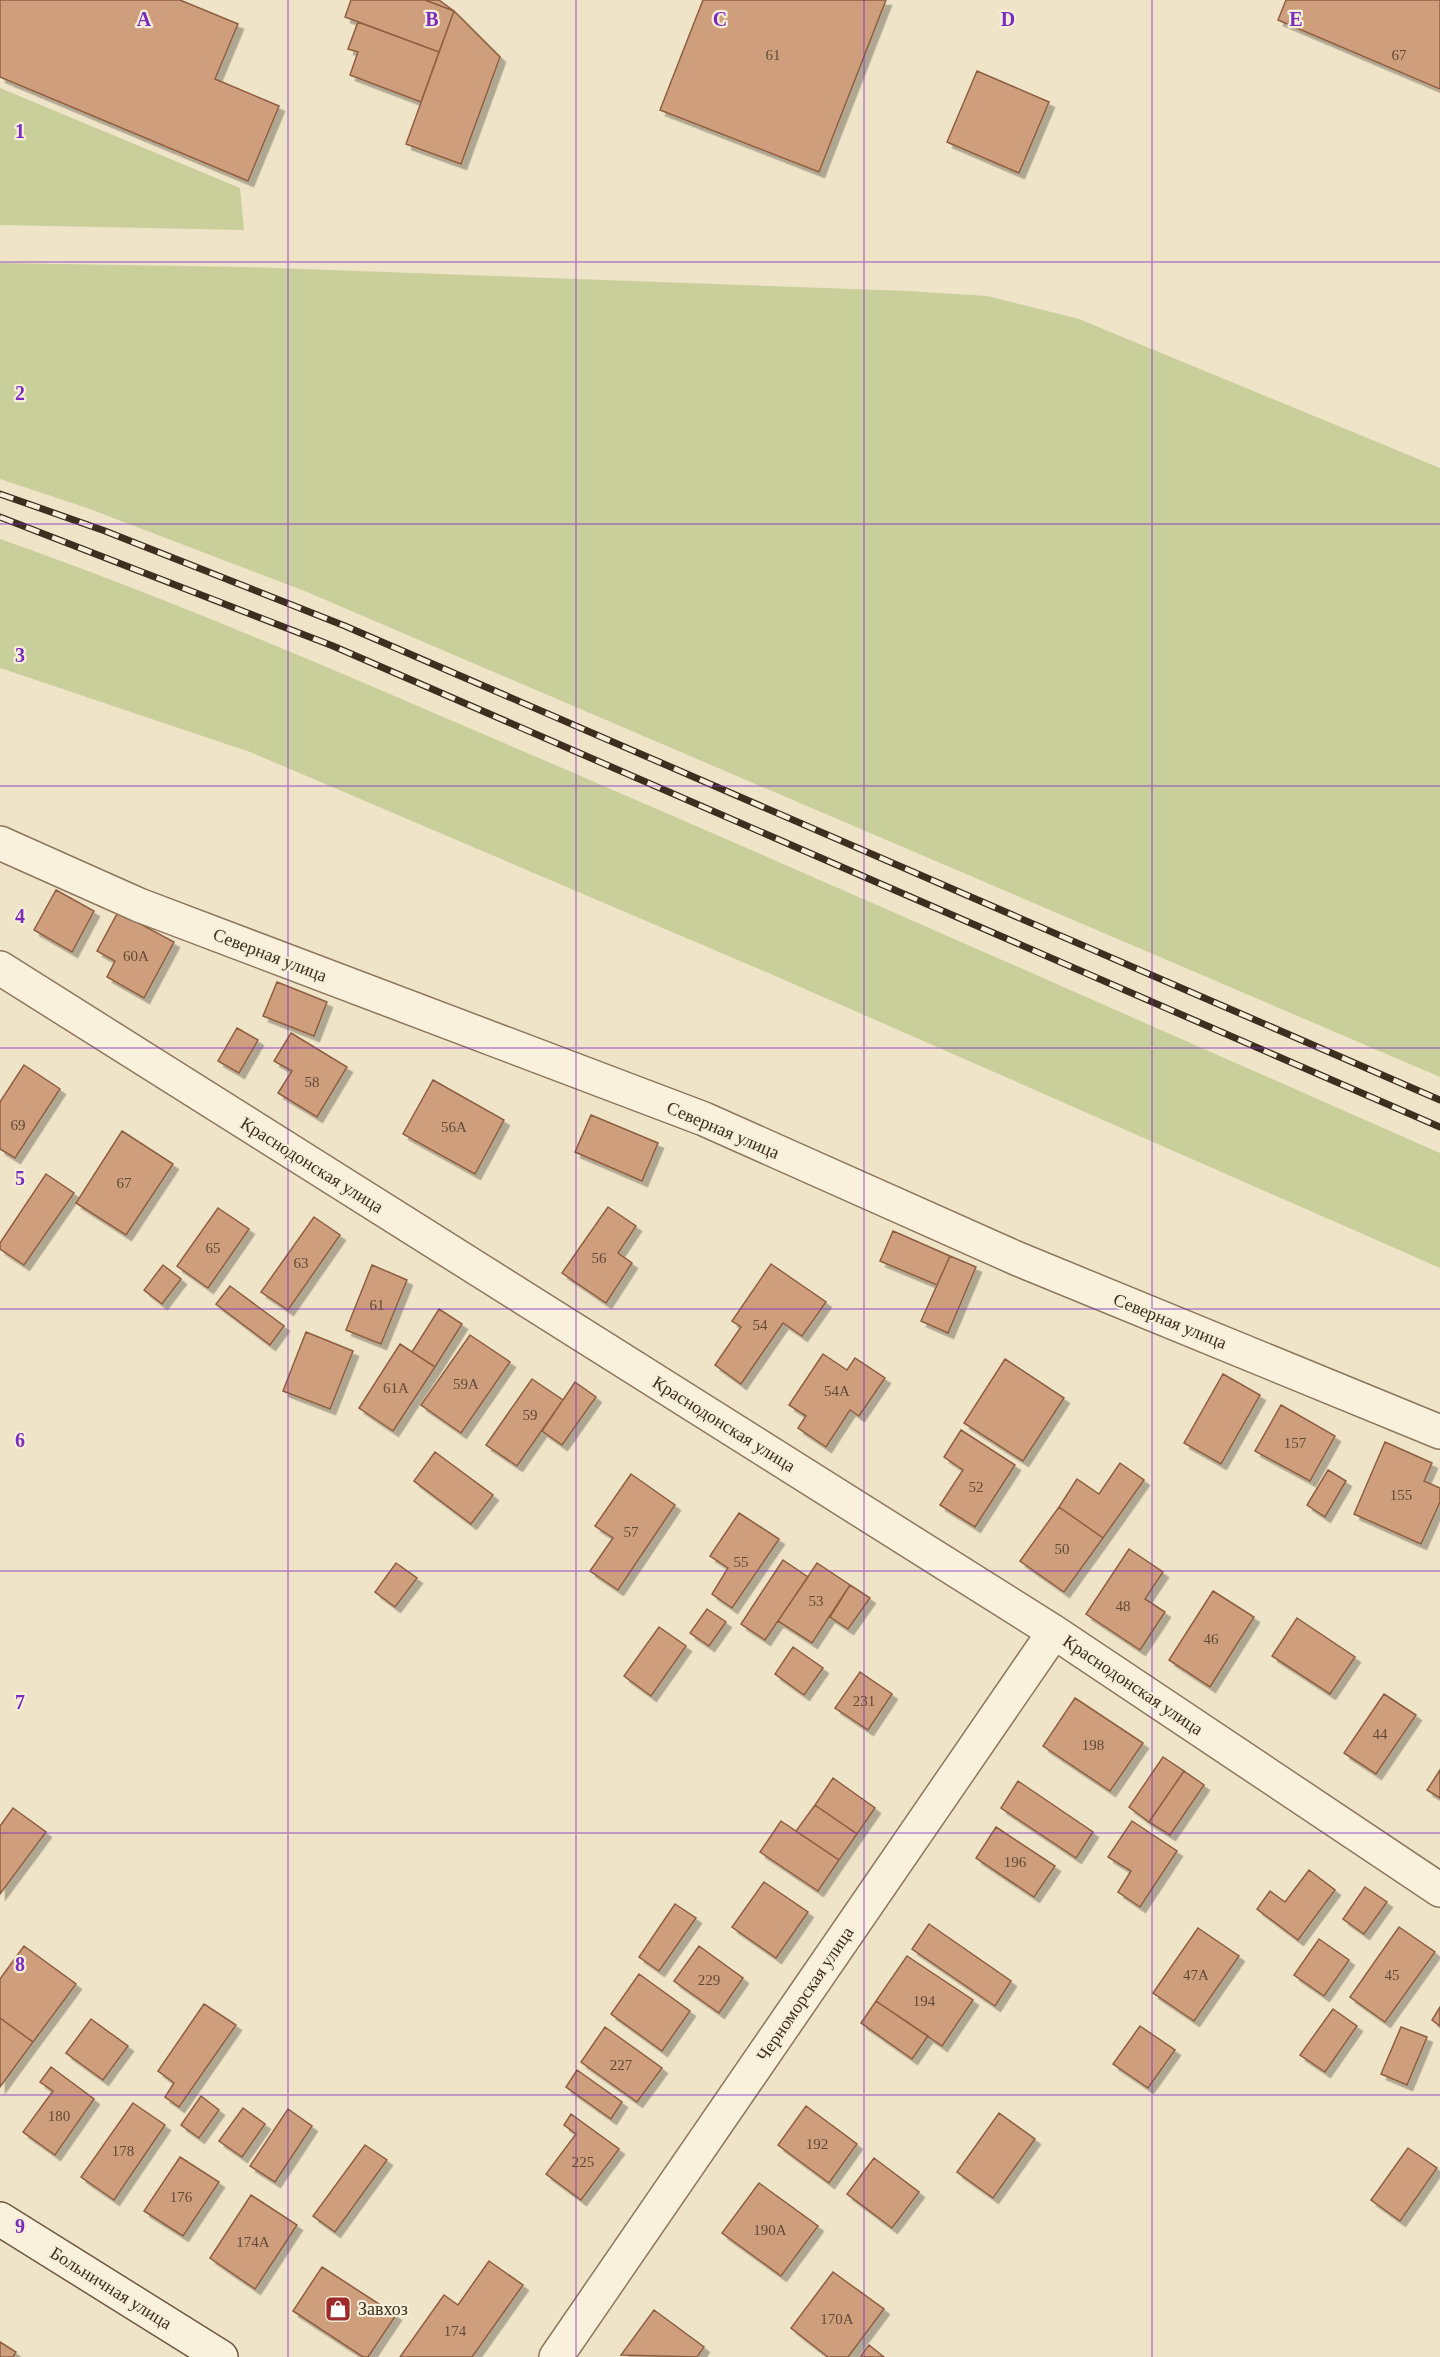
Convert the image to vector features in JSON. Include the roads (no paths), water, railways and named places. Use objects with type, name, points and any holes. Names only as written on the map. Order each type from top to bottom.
[{"type":"street","name":"Северная улица","points":[[0,843],[139,905],[704,1119],[1018,1259],[1440,1432]]},
{"type":"street","name":"Краснодонская улица","points":[[0,968],[1054,1632],[1440,1890]]},
{"type":"street","name":"Черноморская улица","points":[[556,2357],[1054,1632]]},
{"type":"street","name":"Больничная улица","points":[[0,2219],[221,2357]]},
{"type":"railway","points":[[0,494],[105,531],[345,626],[1440,1100]]},
{"type":"railway","points":[[0,517],[333,646],[1440,1127]]},
{"type":"place","name":"Завхоз","points":[[338,2309]]}]
